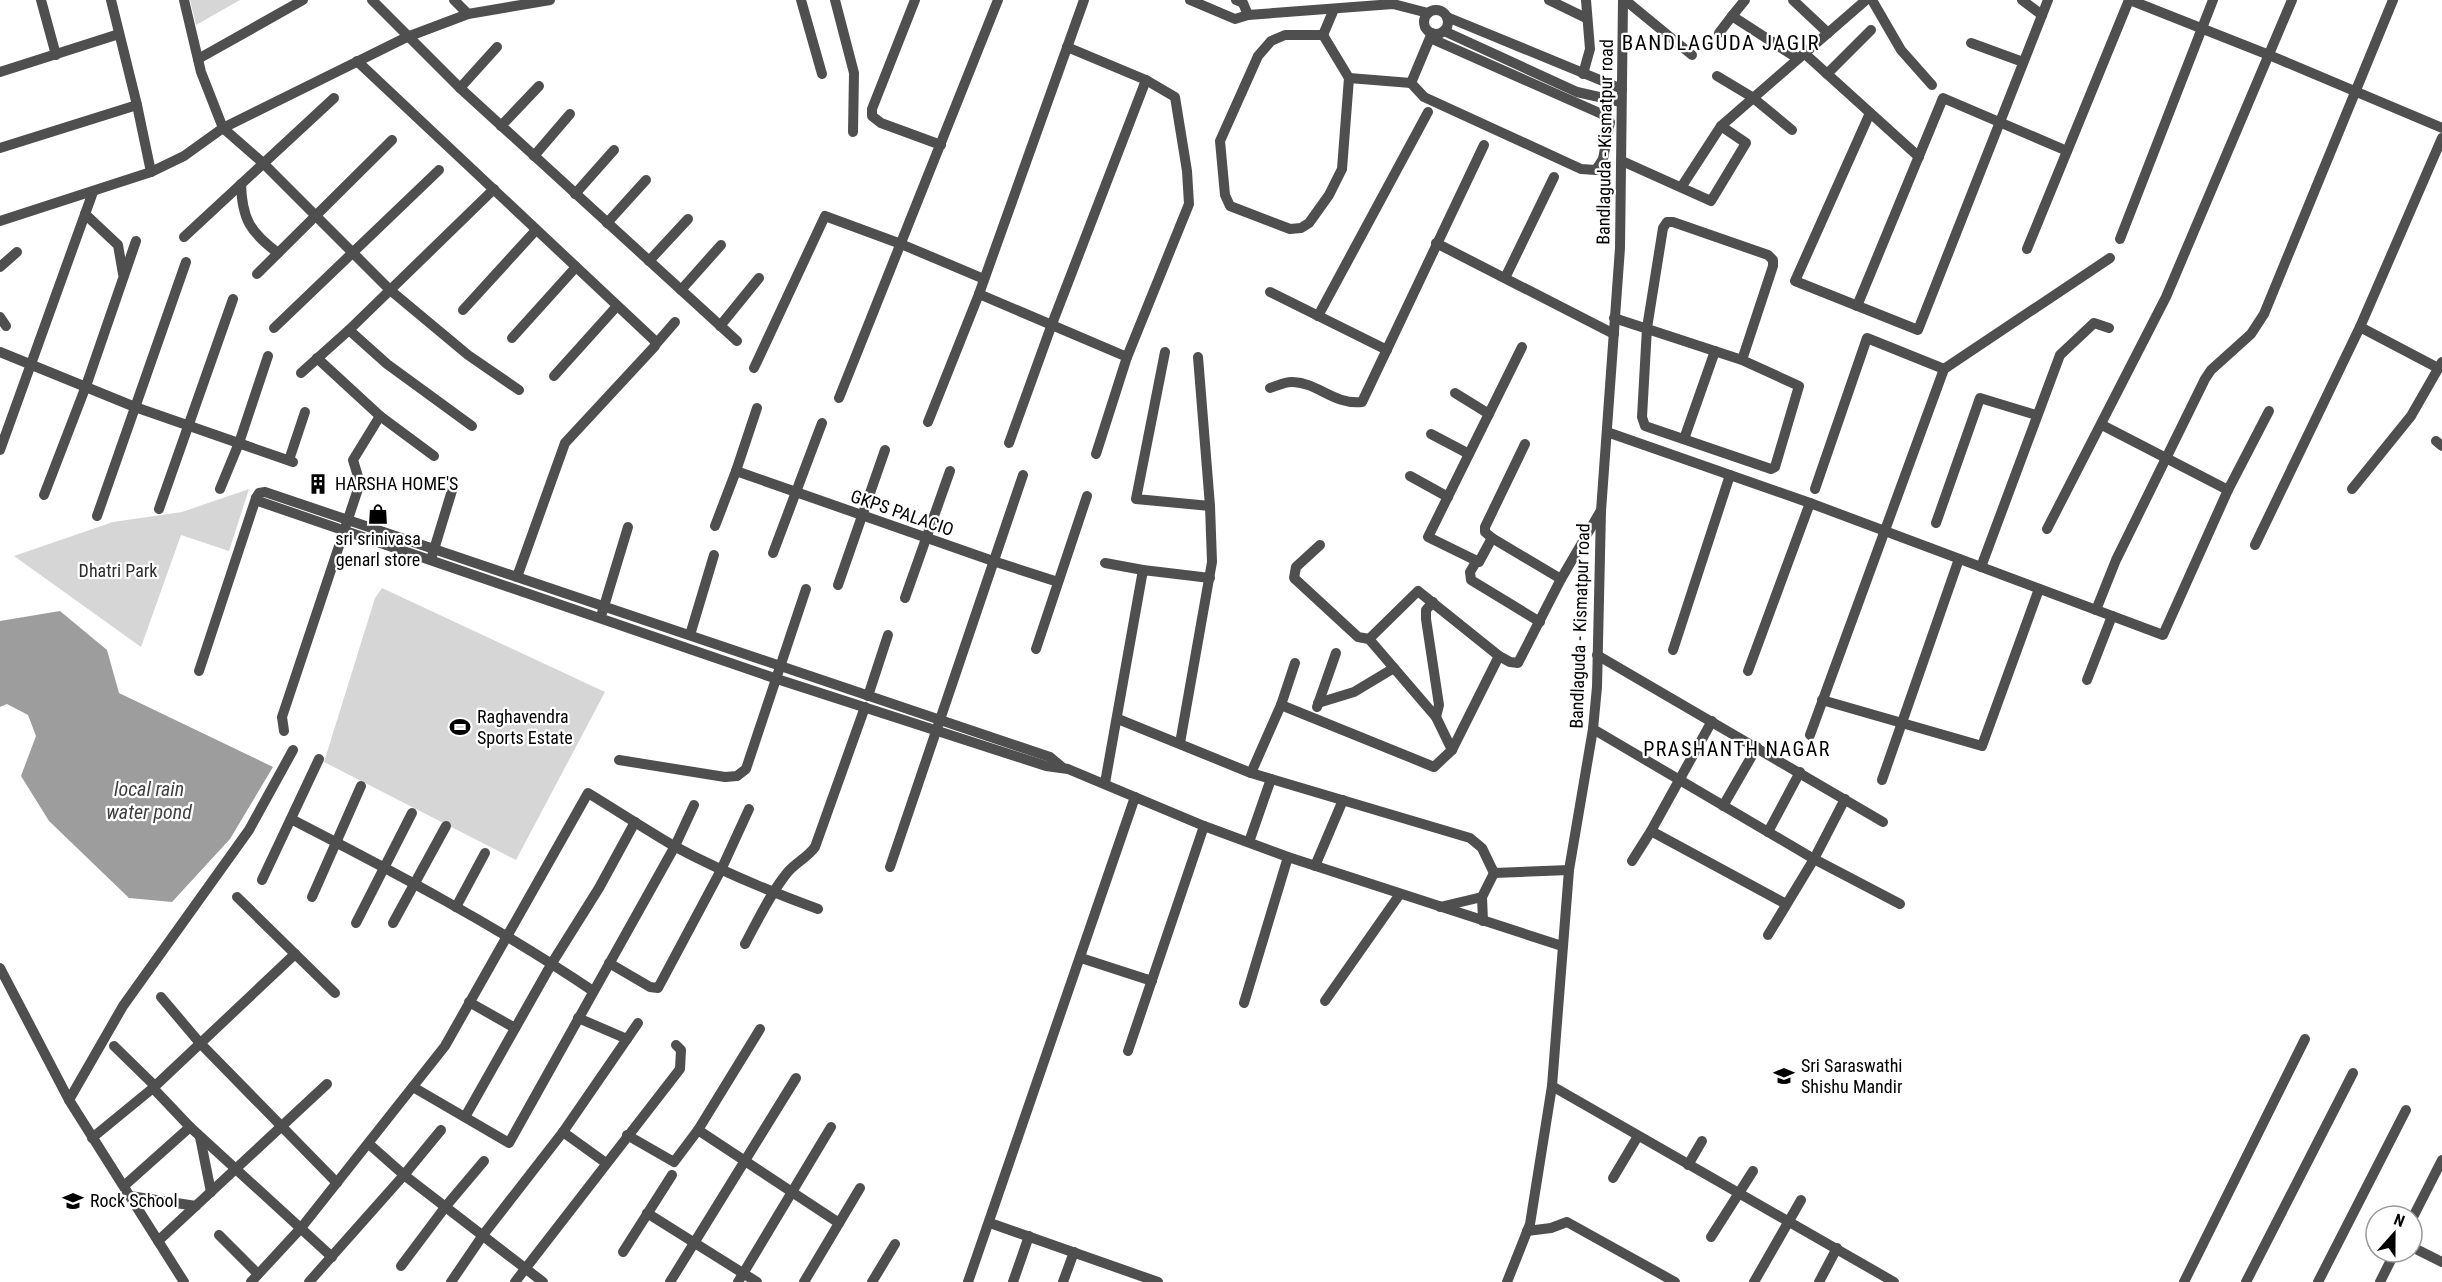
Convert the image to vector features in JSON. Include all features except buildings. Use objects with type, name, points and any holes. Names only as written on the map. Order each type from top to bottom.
[{"type":"street","points":[[41,0],[56,55]]},
{"type":"street","points":[[111,0],[151,172]]},
{"type":"street","points":[[184,0],[201,72],[223,128],[263,163],[390,290],[468,355],[519,390]]},
{"type":"street","points":[[198,59],[303,0]]},
{"type":"street","points":[[372,0],[460,88],[737,341]]},
{"type":"street","points":[[0,221],[151,172],[184,156],[223,128],[407,37],[468,14],[550,0]]},
{"type":"street","points":[[801,0],[822,74]]},
{"type":"street","points":[[835,0],[854,73],[853,132]]},
{"type":"street","points":[[915,0],[872,109],[872,116],[881,123],[941,144]]},
{"type":"street","points":[[839,398],[998,0]]},
{"type":"street","points":[[928,422],[979,294],[1084,0]]},
{"type":"street","points":[[1190,0],[1235,18],[1248,15],[1394,4],[1428,13]]},
{"type":"street","points":[[1236,0],[1243,3],[1248,15]]},
{"type":"street","points":[[1549,0],[1586,18]]},
{"type":"street","points":[[1583,74],[1590,49],[1586,0]]},
{"type":"street","points":[[1624,0],[1692,55]]},
{"type":"street","name":"Bandlaguda - Kismatpur road","points":[[1507,1282],[1527,1231],[1552,1086],[1569,870],[1593,729],[1601,511],[1620,248],[1624,0]]},
{"type":"street","points":[[1719,33],[1745,0]]},
{"type":"street","points":[[1793,0],[1828,33]]},
{"type":"street","points":[[1682,186],[1721,126],[1866,0]]},
{"type":"street","points":[[1872,0],[1901,50],[1932,85]]},
{"type":"street","points":[[2022,0],[2042,15]]},
{"type":"street","points":[[1870,112],[1795,281],[1918,330],[2048,0]]},
{"type":"street","points":[[2027,249],[2129,0],[2269,55],[2442,128]]},
{"type":"street","points":[[2120,239],[2213,0]]},
{"type":"street","points":[[2047,530],[2166,297],[2292,0]]},
{"type":"street","points":[[2096,610],[2116,560],[2205,379],[2211,370],[2252,334],[2264,314],[2393,0]]},
{"type":"street","points":[[456,1],[468,14]]},
{"type":"street","points":[[1323,36],[1334,9]]},
{"type":"street","points":[[1349,78],[1411,83],[1424,97],[1581,169],[1596,170],[1603,159],[1610,122],[1605,115],[1435,34],[1425,25],[1428,13],[1434,9],[1442,9],[1583,74],[1622,89]]},
{"type":"street","points":[[1411,83],[1435,34],[1448,25],[1442,9]]},
{"type":"street","points":[[1732,16],[1827,74],[1918,156]]},
{"type":"street","points":[[1827,74],[1871,30]]},
{"type":"street","points":[[0,72],[119,34]]},
{"type":"street","points":[[1435,34],[1577,92],[1622,102]]},
{"type":"street","points":[[1285,36],[1323,36],[1349,78],[1342,169],[1329,195],[1309,223],[1301,228],[1290,229],[1230,206],[1225,195],[1220,141],[1258,56],[1271,41],[1285,36]]},
{"type":"street","points":[[1971,43],[2023,62]]},
{"type":"street","points":[[460,88],[497,46]]},
{"type":"street","points":[[1067,47],[1146,80],[1175,97],[1187,171],[1189,204],[1127,357],[1096,454]]},
{"type":"street","points":[[357,61],[656,344]]},
{"type":"street","points":[[1717,76],[1752,97],[1792,130]]},
{"type":"street","points":[[1009,443],[1146,80]]},
{"type":"street","points":[[501,126],[539,86]]},
{"type":"street","points":[[184,237],[334,98]]},
{"type":"street","points":[[1857,306],[1943,98],[2067,152]]},
{"type":"street","points":[[0,148],[137,105]]},
{"type":"street","points":[[1318,316],[1428,112]]},
{"type":"street","points":[[534,156],[570,114]]},
{"type":"street","points":[[1622,161],[1711,201],[1746,143],[1721,126]]},
{"type":"street","points":[[2255,545],[2360,327],[2442,138]]},
{"type":"street","points":[[257,274],[392,140]]},
{"type":"street","points":[[1270,388],[1293,382],[1349,404],[1362,402],[1484,144]]},
{"type":"street","points":[[575,194],[614,150]]},
{"type":"street","points":[[273,328],[439,170]]},
{"type":"street","points":[[1504,278],[1554,177]]},
{"type":"street","points":[[608,223],[646,180]]},
{"type":"street","points":[[241,184],[243,211],[248,224],[278,253]]},
{"type":"street","points":[[301,373],[350,330],[494,189]]},
{"type":"street","points":[[0,450],[93,192]]},
{"type":"street","points":[[84,214],[118,245],[123,275]]},
{"type":"street","points":[[754,368],[825,216],[901,244],[984,279]]},
{"type":"street","points":[[649,261],[688,219]]},
{"type":"street","points":[[1614,318],[1647,328],[1742,360],[1799,386],[1775,466],[1766,468],[1645,426],[1642,417],[1647,328],[1663,228],[1667,222],[1673,222],[1768,255],[1773,260],[1742,360]]},
{"type":"street","points":[[462,310],[536,230]]},
{"type":"street","points":[[44,495],[86,386],[136,241]]},
{"type":"street","points":[[1436,243],[1614,334]]},
{"type":"street","points":[[681,290],[720,245]]},
{"type":"street","points":[[0,267],[17,252]]},
{"type":"street","points":[[1810,735],[1944,369],[2110,258]]},
{"type":"street","points":[[97,516],[186,262]]},
{"type":"street","points":[[512,338],[576,267]]},
{"type":"street","points":[[720,326],[759,278]]},
{"type":"street","points":[[1270,292],[1387,350]]},
{"type":"street","points":[[979,294],[1127,357]]},
{"type":"street","points":[[159,509],[232,299]]},
{"type":"street","points":[[554,376],[617,306]]},
{"type":"street","points":[[517,577],[565,443],[675,322]]},
{"type":"street","points":[[1981,567],[2060,355],[2094,323],[2109,328]]},
{"type":"street","points":[[2352,489],[2410,416],[2440,365],[2360,327]]},
{"type":"street","points":[[350,330],[387,364],[472,426]]},
{"type":"street","points":[[1815,489],[1867,338],[1944,369]]},
{"type":"street","points":[[1476,562],[1428,537],[1522,347]]},
{"type":"street","points":[[1683,439],[1715,351]]},
{"type":"street","points":[[0,352],[135,407],[291,461],[306,412]]},
{"type":"street","points":[[1165,352],[1136,499],[1210,506]]},
{"type":"street","points":[[220,489],[239,443],[268,356]]},
{"type":"street","points":[[1180,743],[1212,562],[1210,506],[1198,357]]},
{"type":"street","points":[[317,358],[380,416],[434,456]]},
{"type":"street","points":[[1455,393],[1489,414]]},
{"type":"street","points":[[1936,523],[1980,398],[2036,415]]},
{"type":"street","points":[[715,526],[757,408]]},
{"type":"street","points":[[1607,432],[1884,530],[2163,635],[2228,490],[2269,411]]},
{"type":"street","points":[[284,731],[282,717],[346,518],[360,483],[353,460],[380,416]]},
{"type":"street","points":[[773,553],[822,423]]},
{"type":"street","points":[[2102,425],[2228,490]]},
{"type":"street","points":[[1431,434],[1469,454]]},
{"type":"street","points":[[1525,444],[1485,527],[1485,532],[1561,579]]},
{"type":"street","points":[[838,585],[885,450]]},
{"type":"street","name":"GKPS PALACIO","points":[[736,471],[794,493],[1058,582]]},
{"type":"street","points":[[904,598],[950,471]]},
{"type":"street","points":[[890,867],[1023,475]]},
{"type":"street","points":[[1673,650],[1730,475]]},
{"type":"street","points":[[1410,476],[1448,497]]},
{"type":"street","points":[[433,555],[454,484]]},
{"type":"street","points":[[199,670],[256,498],[259,493],[272,494],[346,518],[433,555],[602,613],[777,679],[865,707],[1050,757],[1063,768],[1106,783],[1204,826],[1288,857],[1562,946]]},
{"type":"street","points":[[1036,649],[1087,496]]},
{"type":"street","points":[[256,498],[258,501],[343,530],[517,577],[602,613],[690,635],[868,696],[938,725]]},
{"type":"street","points":[[1748,671],[1810,503]]},
{"type":"street","points":[[1369,639],[1415,591],[1420,591],[1499,656],[1510,662],[1518,663],[1561,579],[1601,511]]},
{"type":"street","points":[[602,613],[628,527]]},
{"type":"street","points":[[1492,538],[1482,560],[1476,562],[1470,572],[1471,580],[1540,622]]},
{"type":"street","points":[[1320,545],[1296,567],[1294,578],[1358,637],[1369,639],[1436,717],[1452,750]]},
{"type":"street","points":[[690,635],[714,555]]},
{"type":"street","points":[[1882,780],[1959,559]]},
{"type":"street","points":[[1104,564],[1210,578]]},
{"type":"street","points":[[1106,783],[1143,570]]},
{"type":"street","points":[[619,760],[725,777],[737,776],[747,769],[806,589]]},
{"type":"street","points":[[1822,700],[1982,746],[2039,589]]},
{"type":"street","points":[[1433,602],[1426,610],[1426,619],[1439,705],[1436,717]]},
{"type":"street","points":[[2087,680],[2112,616]]},
{"type":"street","points":[[868,696],[888,635]]},
{"type":"street","points":[[1313,718],[1336,653]]},
{"type":"street","points":[[1597,655],[1883,822]]},
{"type":"street","points":[[1281,705],[1430,767],[1438,766],[1452,750],[1499,656]]},
{"type":"street","points":[[1251,773],[1281,705],[1295,663]]},
{"type":"street","points":[[1318,703],[1354,692],[1394,668]]},
{"type":"street","points":[[745,944],[773,893],[789,870],[809,855],[815,847],[865,707]]},
{"type":"street","points":[[1118,719],[1251,773],[1470,838],[1482,848],[1494,873]]},
{"type":"street","points":[[1632,861],[1712,721]]},
{"type":"street","points":[[1593,729],[1814,860],[1900,904]]},
{"type":"street","points":[[1723,806],[1757,747]]},
{"type":"street","points":[[69,1100],[123,1006],[249,830],[293,750]]},
{"type":"street","points":[[262,880],[319,759]]},
{"type":"street","points":[[1768,832],[1800,772]]},
{"type":"street","points":[[1249,842],[1271,779]]},
{"type":"street","points":[[312,897],[361,786]]},
{"type":"street","points":[[219,1235],[255,1278],[301,1228],[445,1046],[588,793],[675,846],[721,870],[773,893],[818,909]]},
{"type":"street","points":[[968,1282],[1135,797]]},
{"type":"street","points":[[1315,866],[1343,800]]},
{"type":"street","points":[[1768,935],[1814,860],[1845,800]]},
{"type":"street","points":[[413,1087],[509,1143],[675,846],[694,805]]},
{"type":"street","points":[[609,963],[650,987],[658,988],[721,870],[749,809]]},
{"type":"street","points":[[356,923],[412,813]]},
{"type":"street","points":[[291,819],[414,883],[552,963],[593,991]]},
{"type":"street","points":[[465,1117],[635,822]]},
{"type":"street","points":[[393,923],[446,826]]},
{"type":"street","points":[[1128,1051],[1204,826]]},
{"type":"street","points":[[1651,831],[1786,904]]},
{"type":"street","points":[[456,907],[485,853]]},
{"type":"street","points":[[1244,1003],[1288,857]]},
{"type":"street","points":[[1494,873],[1569,870]]},
{"type":"street","points":[[1483,921],[1482,897],[1494,873]]},
{"type":"street","points":[[1325,1001],[1400,894]]},
{"type":"street","points":[[237,897],[335,993]]},
{"type":"street","points":[[1440,907],[1482,897]]},
{"type":"street","points":[[92,1138],[154,1087],[199,1042],[295,954]]},
{"type":"street","points":[[1081,958],[1152,981]]},
{"type":"street","points":[[0,968],[69,1100],[125,1185],[183,1282]]},
{"type":"street","points":[[161,998],[199,1042],[337,1183]]},
{"type":"street","points":[[469,1002],[515,1028]]},
{"type":"street","points":[[578,1018],[627,1039]]},
{"type":"street","points":[[451,1282],[483,1235],[562,1132],[638,1023]]},
{"type":"street","points":[[627,1135],[674,1162],[698,1130],[760,1029]]},
{"type":"street","points":[[2184,1282],[2305,1039]]},
{"type":"street","points":[[515,1282],[680,1069],[681,1050],[676,1045]]},
{"type":"street","points":[[114,1046],[190,1127],[332,1257]]},
{"type":"street","points":[[2246,1282],[2353,1073]]},
{"type":"street","points":[[670,1282],[796,1078]]},
{"type":"street","points":[[158,1241],[327,1084]]},
{"type":"street","points":[[1552,1086],[1787,1222],[1837,1248],[1887,1280]]},
{"type":"street","points":[[2318,1282],[2406,1110]]},
{"type":"street","points":[[125,1185],[190,1127]]},
{"type":"street","points":[[741,1278],[831,1127]]},
{"type":"street","points":[[309,1282],[441,1130]]},
{"type":"street","points":[[698,1130],[840,1222]]},
{"type":"street","points":[[562,1132],[606,1163]]},
{"type":"street","points":[[200,1136],[211,1192]]},
{"type":"street","points":[[1614,1178],[1638,1136]]},
{"type":"street","points":[[1688,1165],[1702,1141]]},
{"type":"street","points":[[369,1144],[404,1175],[543,1282]]},
{"type":"street","points":[[2420,1204],[2442,1160]]},
{"type":"street","points":[[401,1266],[446,1206],[484,1161]]},
{"type":"street","points":[[1711,1237],[1753,1171]]},
{"type":"street","points":[[622,1252],[672,1175]]},
{"type":"street","points":[[804,1282],[860,1188]]},
{"type":"street","points":[[130,1196],[196,1206]]},
{"type":"street","points":[[1754,1282],[1801,1200]]},
{"type":"street","points":[[647,1213],[694,1243],[741,1278],[757,1282]]},
{"type":"street","points":[[1527,1231],[1551,1228],[1567,1222],[1675,1282]]},
{"type":"street","points":[[990,1223],[1074,1252],[1132,1278],[1158,1282]]},
{"type":"street","points":[[1013,1282],[1029,1236]]},
{"type":"street","points":[[872,1282],[895,1244]]},
{"type":"street","points":[[1819,1282],[1837,1248]]},
{"type":"street","points":[[1063,1282],[1074,1252]]},
{"type":"street","points":[[2424,1253],[2442,1262]]},
{"type":"street","points":[[2380,1282],[2389,1264]]},
{"type":"green space","points":[[190,0],[240,0],[196,25]]},
{"type":"green space","name":"Dhatri Park","points":[[249,489],[229,551],[181,535],[141,647],[14,556],[113,522],[182,512]]},
{"type":"green space","name":"Raghavendra Sports Estate","points":[[382,588],[605,692],[516,860],[324,762],[375,598]]},
{"type":"water","name":"local rain water pond","points":[[60,611],[107,650],[119,693],[273,767],[230,839],[172,902],[129,898],[49,821],[21,776],[36,736],[28,715],[7,704],[0,707],[0,621]]},
{"type":"place","name":"HARSHA HOME'S","points":[[318,484]]},
{"type":"place","name":"sri srinivasa genarl store","points":[[378,514]]},
{"type":"place","name":"Raghavendra Sports Estate","points":[[460,727]]},
{"type":"place","name":"Sri Saraswathi Shishu Mandir","points":[[1784,1076]]},
{"type":"place","name":"Rock School","points":[[73,1201]]},
{"type":"district","name":"BANDLAGUDA JAGIR","points":[[1721,43]]},
{"type":"district","name":"PRASHANTH NAGAR","points":[[1737,749]]}]
